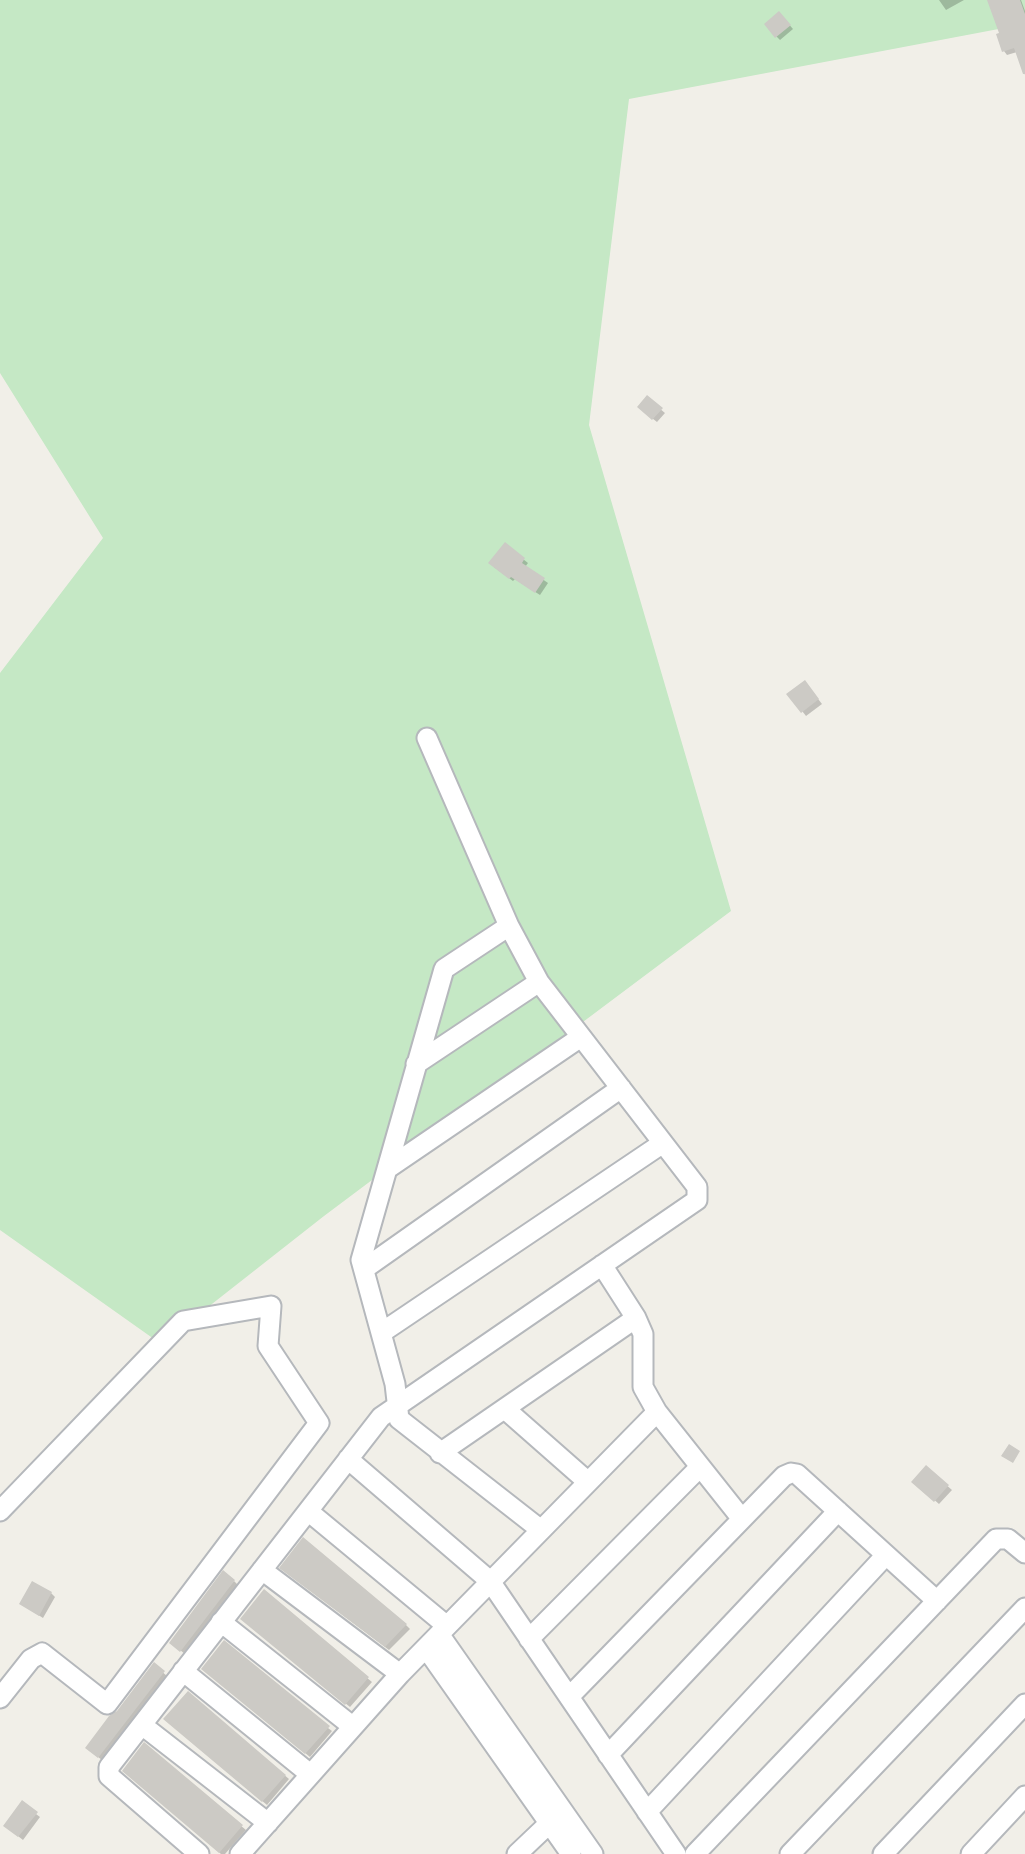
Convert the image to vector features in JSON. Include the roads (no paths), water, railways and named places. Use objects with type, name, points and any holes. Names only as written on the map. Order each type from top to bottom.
[{"type":"street","points":[[199,1854],[109,1776],[109,1767],[381,1417],[697,1200],[697,1187],[539,982],[509,926],[428,738]]},
{"type":"street","points":[[509,926],[444,970],[361,1260],[395,1384],[399,1419],[541,1530]]},
{"type":"street","points":[[416,1064],[539,982]]},
{"type":"street","points":[[387,1169],[581,1037]]},
{"type":"street","points":[[364,1269],[621,1088]]},
{"type":"street","points":[[381,1333],[663,1143]]},
{"type":"street","points":[[602,1265],[636,1318],[643,1334],[643,1387],[657,1412],[742,1519]]},
{"type":"street","points":[[0,1511],[183,1321],[271,1306],[268,1346],[318,1423],[107,1704],[42,1653],[31,1659],[0,1698]]},
{"type":"street","points":[[440,1453],[636,1318]]},
{"type":"street","points":[[505,1409],[588,1482]]},
{"type":"street","points":[[240,1854],[400,1674],[657,1412]]},
{"type":"street","points":[[348,1459],[491,1581],[676,1854]]},
{"type":"street","points":[[529,1639],[701,1467]]},
{"type":"street","points":[[569,1697],[784,1476],[791,1472],[797,1474],[937,1601]]},
{"type":"street","points":[[308,1511],[437,1636],[556,1817],[571,1854]]},
{"type":"street","points":[[608,1755],[838,1511]]},
{"type":"street","points":[[695,1854],[996,1539],[1008,1539],[1025,1553]]},
{"type":"street","points":[[647,1811],[886,1555]]},
{"type":"street","points":[[262,1570],[400,1674]]},
{"type":"street","points":[[790,1854],[1025,1608]]},
{"type":"street","points":[[221,1622],[352,1726]]},
{"type":"street","points":[[183,1671],[310,1774]]},
{"type":"street","points":[[883,1854],[1025,1704]]},
{"type":"street","points":[[142,1725],[268,1823]]},
{"type":"street","points":[[971,1854],[1025,1796]]},
{"type":"street","points":[[517,1854],[556,1817]]},
{"type":"street","points":[[556,1817],[593,1854]]}]
